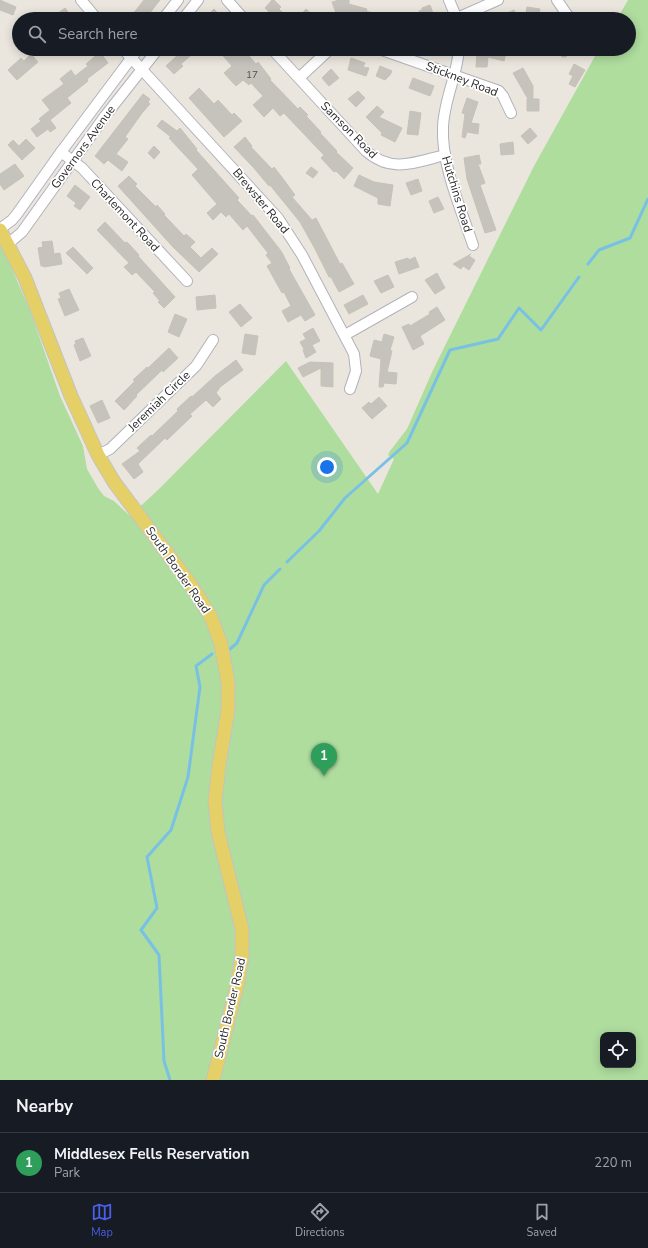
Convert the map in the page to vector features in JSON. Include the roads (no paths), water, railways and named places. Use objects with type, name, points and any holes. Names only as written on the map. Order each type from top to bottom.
[{"type":"main road","name":"South Border Road","points":[[0,229],[25,278],[78,414],[98,455],[114,482],[191,585],[216,629],[221,644],[226,672],[228,710],[219,765],[216,801],[218,832],[242,929],[242,956],[238,982],[213,1080]]},
{"type":"street","points":[[81,0],[91,12]]},
{"type":"street","points":[[169,12],[178,0]]},
{"type":"street","points":[[188,12],[198,0]]},
{"type":"street","points":[[227,0],[238,12]]},
{"type":"street","points":[[449,0],[454,12]]},
{"type":"street","points":[[471,12],[498,0]]},
{"type":"street","points":[[557,0],[565,12]]},
{"type":"street","name":"Governors Avenue","points":[[8,244],[22,232],[110,110],[153,56]]},
{"type":"street","name":"Samson Road","points":[[279,56],[366,151],[378,160],[392,164],[406,165],[445,155]]},
{"type":"street","points":[[299,78],[323,56]]},
{"type":"street","name":"Stickney Road","points":[[399,56],[499,91],[511,113]]},
{"type":"street","name":"Hutchins Road","points":[[458,56],[455,75],[445,110],[443,127],[445,155],[473,245]]},
{"type":"street","name":"Brewster Road","points":[[131,58],[278,218],[302,255],[354,354],[356,363],[354,379],[350,390]]},
{"type":"street","name":"Governors Avenue","points":[[0,229],[18,214],[61,152],[131,58]]},
{"type":"street","name":"Charlemont Road","points":[[61,152],[82,168],[187,281]]},
{"type":"street","points":[[344,335],[412,297]]},
{"type":"street","name":"Jeremiah Circle","points":[[98,455],[110,449],[196,366],[213,340]]},
{"type":"waterway","points":[[588,264],[599,250],[630,238],[648,199]]},
{"type":"waterway","points":[[287,562],[319,531],[345,498],[407,443],[450,350],[498,339],[519,308],[541,330],[579,277]]},
{"type":"waterway","points":[[229,650],[237,643],[264,585],[280,569]]},
{"type":"waterway","points":[[170,1080],[164,1061],[159,955],[141,930],[157,908],[147,857],[171,830],[188,777],[200,687],[196,666],[212,654]]},
{"type":"place","name":"Middlesex Fells Reservation","points":[[324,776]]}]
